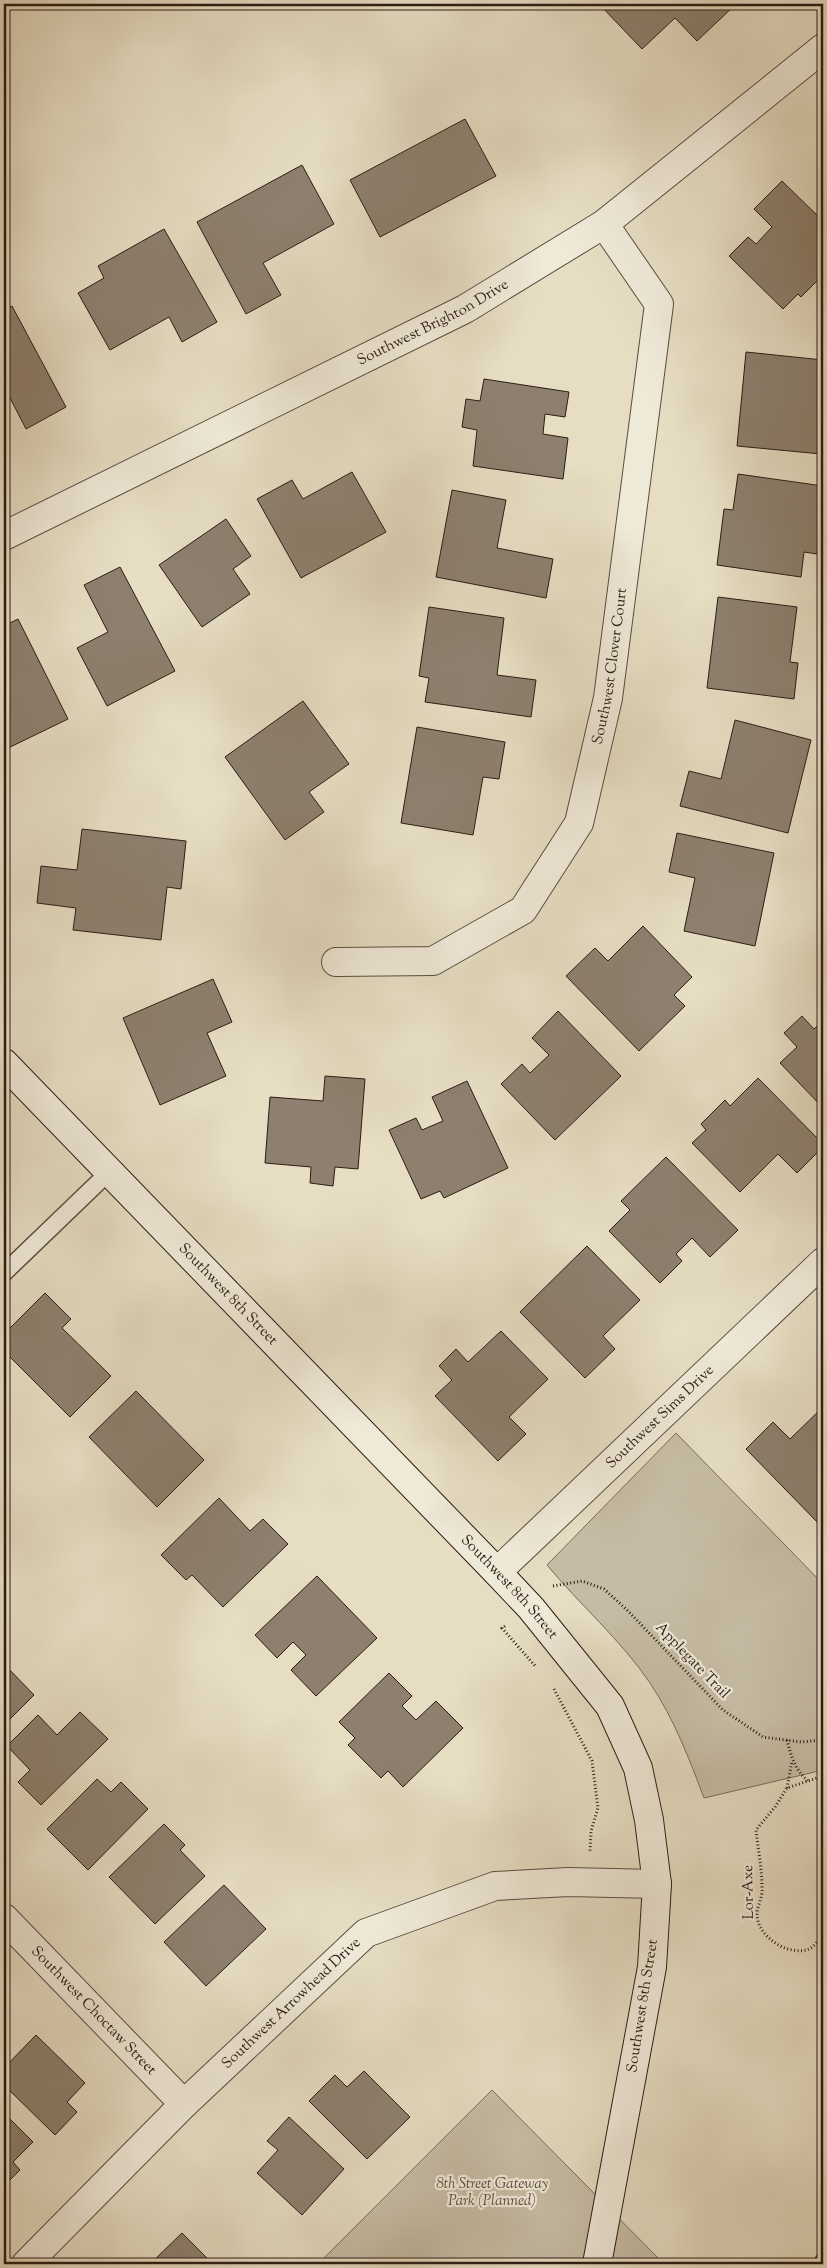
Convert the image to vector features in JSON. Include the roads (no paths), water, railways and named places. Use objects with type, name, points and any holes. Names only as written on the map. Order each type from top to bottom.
[{"type":"street","name":"Southwest Brighton Drive","points":[[4,536],[465,309],[604,224],[823,48]]},
{"type":"street","name":"Southwest Clover Court","points":[[336,962],[433,961],[523,910],[579,823],[608,698],[659,304],[604,224]]},
{"type":"street","name":"Southwest 8th Street","points":[[4,1064],[531,1608],[610,1706],[638,1768],[649,1820],[658,1884],[652,1967],[597,2264]]},
{"type":"street","name":"Southwest Sims Drive","points":[[497,1572],[823,1262]]},
{"type":"street","name":"Southwest Arrowhead Drive","points":[[26,2264],[184,2104],[366,1933],[496,1886],[589,1883],[658,1884]]},
{"type":"street","name":"Southwest Choctaw Street","points":[[4,1918],[184,2104]]},
{"type":"lane","points":[[4,1273],[109,1172]]},
{"type":"park label","name":"8th Street Gateway Park (Planned)","points":[[492,2192]]}]
